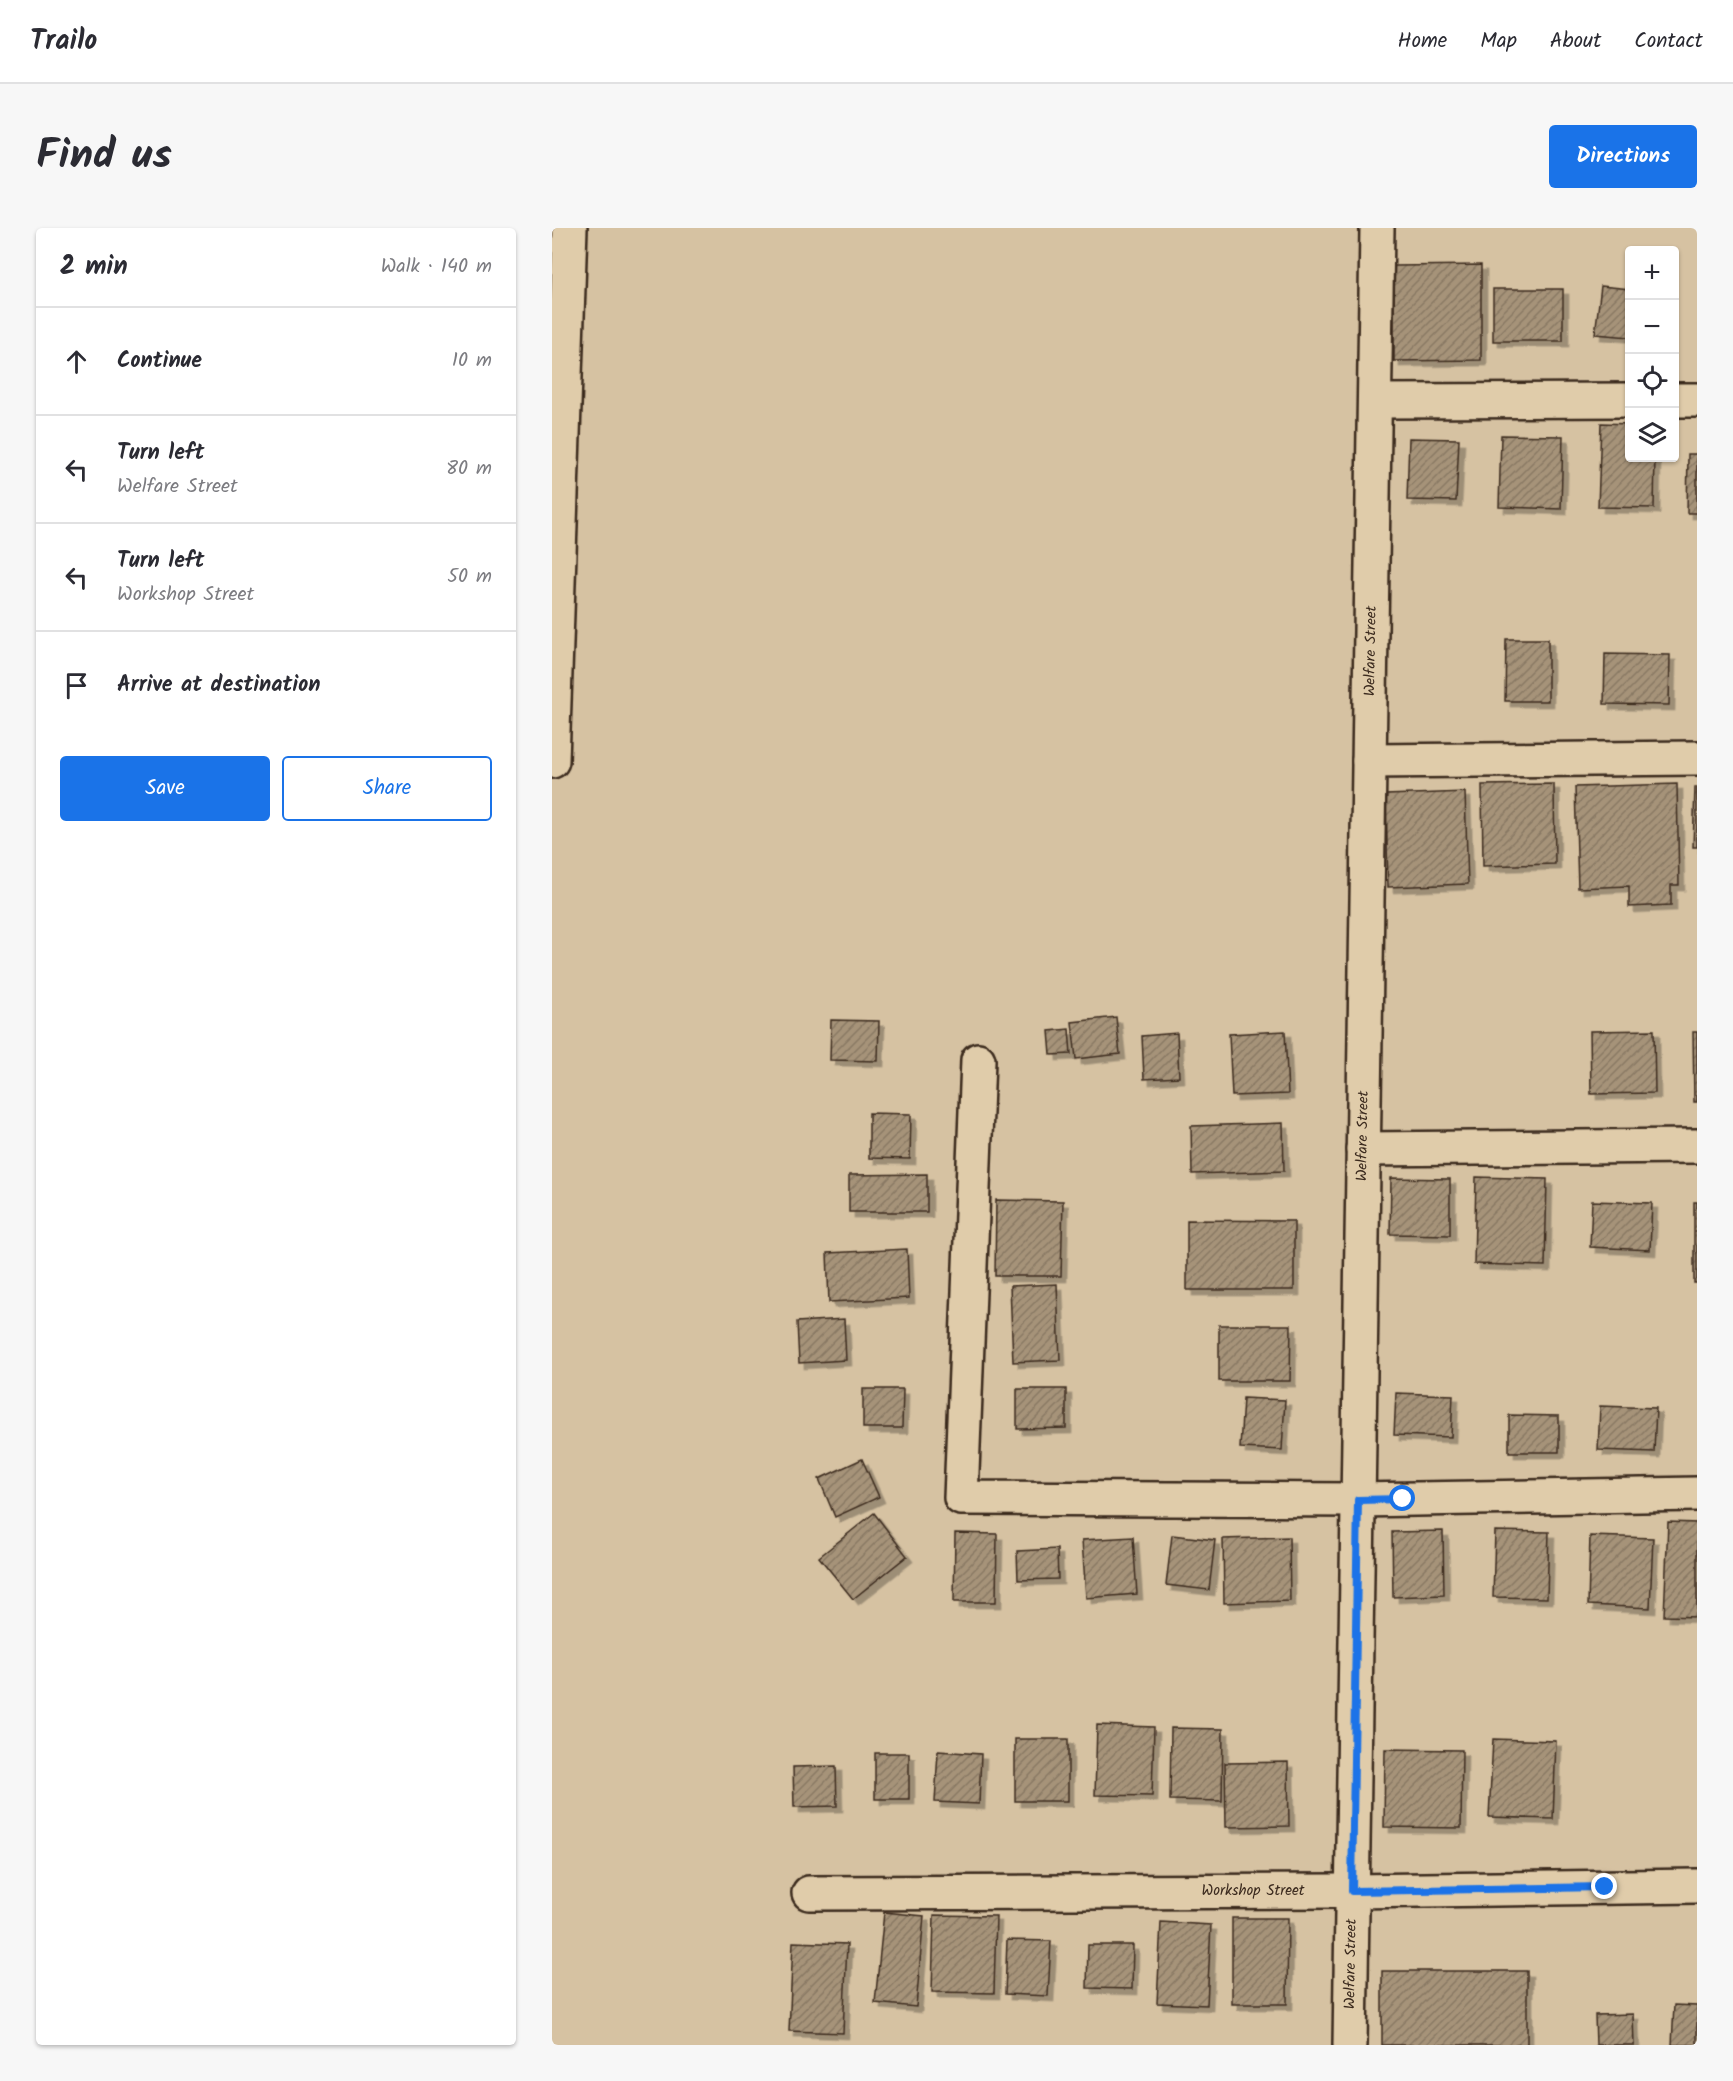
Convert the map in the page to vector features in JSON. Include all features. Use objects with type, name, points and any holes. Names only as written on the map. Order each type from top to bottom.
[{"type":"street","points":[[552,761],[557,456],[570,228]]},
{"type":"street","name":"Welfare Street","points":[[1350,2045],[1377,228]]},
{"type":"street","points":[[1375,401],[1625,400]]},
{"type":"street","points":[[1679,400],[1697,400]]},
{"type":"street","points":[[1369,761],[1697,758]]},
{"type":"street","points":[[978,1060],[961,1498],[1358,1500],[1697,1494]]},
{"type":"street","points":[[1363,1149],[1697,1146]]},
{"type":"street","name":"Workshop Street","points":[[809,1893],[1352,1891],[1697,1886]]},
{"type":"building","points":[[1481,265],[1481,360],[1394,361],[1394,266]]},
{"type":"building","points":[[1601,286],[1625,288],[1625,337],[1595,334]]},
{"type":"building","points":[[1493,289],[1563,289],[1563,341],[1493,341]]},
{"type":"building","points":[[1601,423],[1625,424],[1625,462],[1655,462],[1654,508],[1598,507]]},
{"type":"building","points":[[1501,435],[1563,436],[1561,509],[1499,507]]},
{"type":"building","points":[[1409,438],[1459,439],[1456,501],[1407,500]]},
{"type":"building","points":[[1688,454],[1697,454],[1697,513],[1687,513]]},
{"type":"building","points":[[1506,639],[1548,639],[1548,701],[1505,701]]},
{"type":"building","points":[[1605,654],[1670,655],[1669,705],[1604,704]]},
{"type":"building","points":[[1554,784],[1555,864],[1483,866],[1482,785]]},
{"type":"building","points":[[1677,784],[1679,885],[1671,885],[1671,905],[1629,907],[1629,886],[1578,888],[1575,787]]},
{"type":"building","points":[[1695,787],[1697,787],[1697,847],[1693,847]]},
{"type":"building","points":[[1465,792],[1468,884],[1388,887],[1386,795]]},
{"type":"building","points":[[1116,1017],[1120,1054],[1076,1059],[1072,1022]]},
{"type":"building","points":[[831,1020],[879,1021],[878,1061],[830,1060]]},
{"type":"building","points":[[1069,1029],[1071,1054],[1051,1055],[1049,1031]]},
{"type":"building","points":[[1654,1030],[1655,1093],[1591,1094],[1590,1031]]},
{"type":"building","points":[[1285,1031],[1288,1094],[1232,1096],[1229,1034]]},
{"type":"building","points":[[1693,1032],[1697,1032],[1697,1102],[1694,1102]]},
{"type":"building","points":[[1177,1033],[1179,1077],[1144,1079],[1142,1036]]},
{"type":"building","points":[[869,1113],[911,1114],[910,1159],[869,1158]]},
{"type":"building","points":[[1283,1123],[1284,1171],[1192,1174],[1191,1126]]},
{"type":"building","points":[[927,1174],[927,1212],[849,1212],[849,1175]]},
{"type":"building","points":[[1476,1177],[1547,1179],[1545,1266],[1474,1264]]},
{"type":"building","points":[[1391,1178],[1450,1179],[1450,1235],[1390,1234]]},
{"type":"building","points":[[996,1200],[1063,1201],[1061,1276],[995,1276]]},
{"type":"building","points":[[1592,1201],[1652,1203],[1650,1250],[1590,1247]]},
{"type":"building","points":[[1694,1202],[1697,1202],[1697,1283],[1694,1283]]},
{"type":"building","points":[[1187,1220],[1294,1221],[1294,1290],[1187,1290]]},
{"type":"building","points":[[907,1249],[909,1298],[829,1302],[827,1253]]},
{"type":"building","points":[[1057,1284],[1060,1360],[1013,1362],[1010,1286]]},
{"type":"building","points":[[844,1319],[846,1360],[799,1363],[797,1322]]},
{"type":"building","points":[[1219,1325],[1291,1325],[1290,1381],[1219,1381]]},
{"type":"building","points":[[863,1389],[903,1389],[902,1428],[863,1428]]},
{"type":"building","points":[[1017,1389],[1066,1389],[1066,1428],[1017,1429]]},
{"type":"building","points":[[1396,1393],[1453,1395],[1451,1437],[1394,1435]]},
{"type":"building","points":[[1243,1398],[1285,1400],[1282,1450],[1240,1448]]},
{"type":"building","points":[[1600,1406],[1656,1408],[1654,1452],[1598,1450]]},
{"type":"building","points":[[1509,1415],[1559,1416],[1559,1452],[1509,1452]]},
{"type":"building","points":[[862,1459],[879,1497],[835,1517],[819,1479]]},
{"type":"building","points":[[874,1513],[907,1556],[853,1599],[819,1557]]},
{"type":"building","points":[[1668,1522],[1697,1523],[1697,1617],[1664,1616]]},
{"type":"building","points":[[1443,1531],[1444,1595],[1393,1597],[1392,1532]]},
{"type":"building","points":[[1495,1531],[1549,1532],[1547,1598],[1493,1597]]},
{"type":"building","points":[[955,1533],[997,1534],[996,1602],[954,1602]]},
{"type":"building","points":[[1172,1535],[1215,1540],[1209,1590],[1166,1585]]},
{"type":"building","points":[[1590,1536],[1653,1538],[1650,1608],[1588,1605]]},
{"type":"building","points":[[1133,1537],[1137,1594],[1086,1598],[1082,1540]]},
{"type":"building","points":[[1289,1537],[1290,1601],[1224,1603],[1223,1539]]},
{"type":"building","points":[[1057,1549],[1058,1579],[1018,1580],[1017,1551]]},
{"type":"building","points":[[1097,1725],[1154,1727],[1152,1796],[1095,1795]]},
{"type":"building","points":[[1171,1728],[1223,1729],[1222,1801],[1170,1800]]},
{"type":"building","points":[[1015,1739],[1068,1739],[1068,1801],[1015,1801]]},
{"type":"building","points":[[1493,1739],[1556,1741],[1553,1819],[1489,1817]]},
{"type":"building","points":[[1385,1749],[1462,1750],[1461,1828],[1384,1827]]},
{"type":"building","points":[[938,1751],[981,1754],[979,1804],[935,1802]]},
{"type":"building","points":[[875,1753],[909,1753],[909,1799],[875,1799]]},
{"type":"building","points":[[1288,1762],[1289,1826],[1226,1827],[1225,1763]]},
{"type":"building","points":[[836,1766],[837,1806],[794,1807],[793,1767]]},
{"type":"building","points":[[884,1912],[924,1916],[916,2007],[875,2003]]},
{"type":"building","points":[[934,1915],[996,1916],[994,1993],[932,1992]]},
{"type":"building","points":[[1232,1918],[1288,1918],[1287,2004],[1232,2004]]},
{"type":"building","points":[[1161,1922],[1211,1925],[1207,2005],[1157,2003]]},
{"type":"building","points":[[1007,1940],[1051,1941],[1048,1996],[1005,1994]]},
{"type":"building","points":[[793,1942],[847,1944],[843,2033],[789,2031]]},
{"type":"building","points":[[1088,1945],[1133,1945],[1132,1989],[1087,1988]]},
{"type":"building","points":[[1382,1971],[1527,1971],[1527,2045],[1382,2045]]},
{"type":"building","points":[[1674,2005],[1697,2006],[1697,2045],[1672,2045]]},
{"type":"building","points":[[1633,2014],[1634,2045],[1596,2045],[1595,2015]]},
{"type":"route","points":[[1403,1499],[1358,1500],[1352,1891],[1605,1887]]}]
